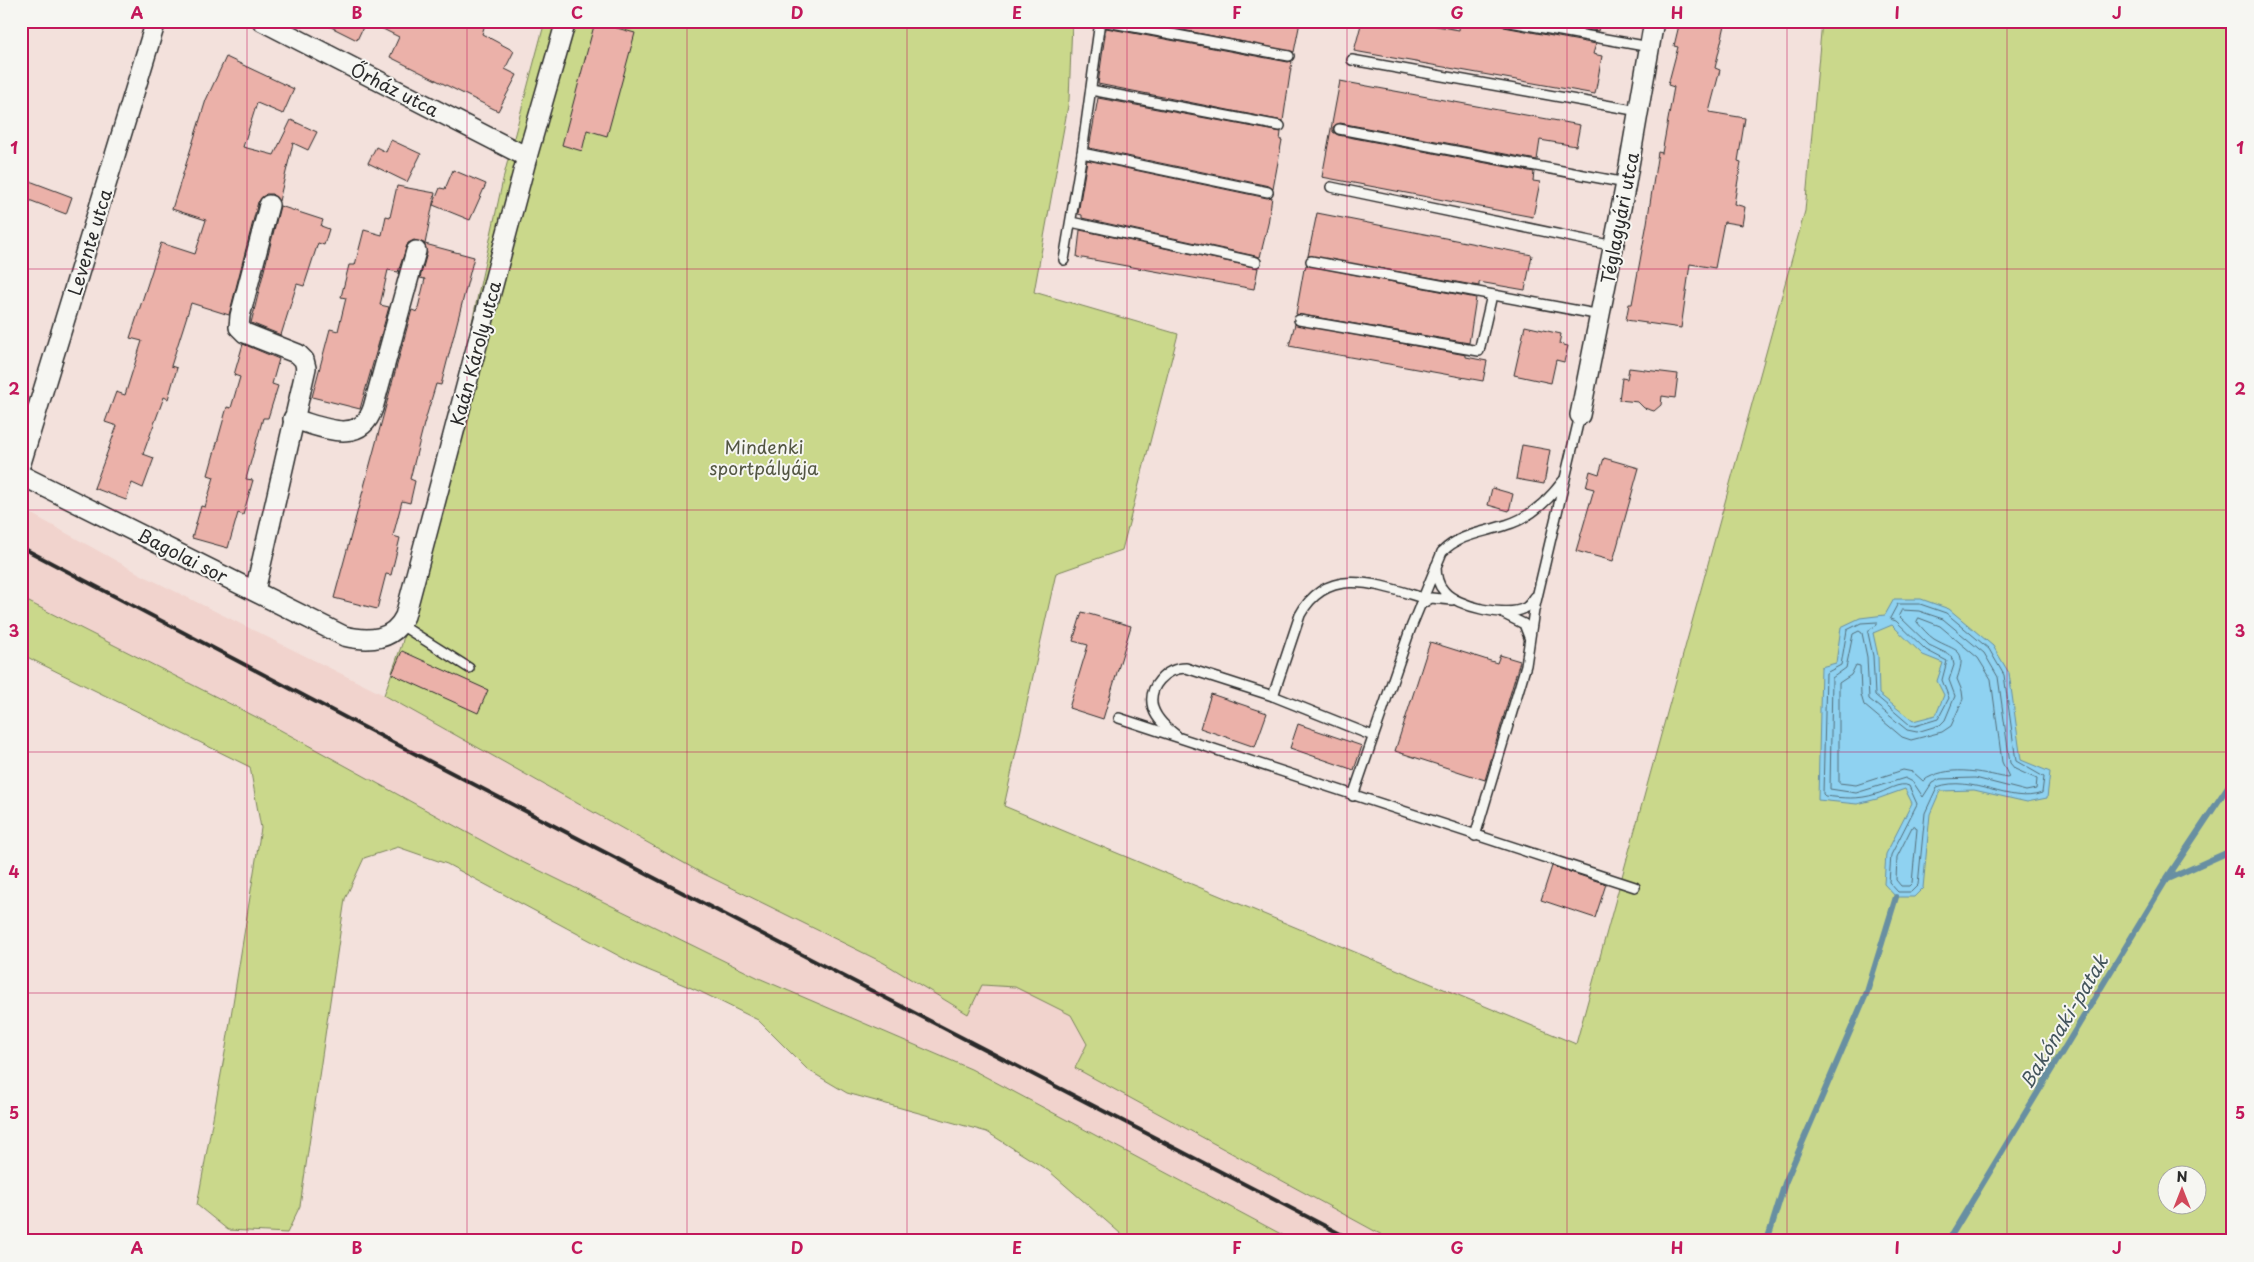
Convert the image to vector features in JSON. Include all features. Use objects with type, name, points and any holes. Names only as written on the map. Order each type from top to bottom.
[{"type":"street","name":"Levente utca","points":[[21,463],[156,21]]},
{"type":"street","name":"Őrház utca","points":[[262,21],[527,157]]},
{"type":"street","name":"Kaán Károly utca","points":[[401,625],[406,616],[527,157],[566,21]]},
{"type":"street","name":"Téglagyári utca","points":[[1580,415],[1626,183],[1654,21]]},
{"type":"street","points":[[255,591],[293,418],[306,368],[304,360],[298,354],[245,333],[238,322],[269,205]]},
{"type":"street","points":[[293,418],[344,432],[356,429],[368,420],[373,408],[416,251]]},
{"type":"street","name":"Bagolai sor","points":[[21,475],[344,636],[369,640],[387,635],[401,625]]},
{"type":"lane","points":[[1064,260],[1101,21],[1289,56]]},
{"type":"lane","points":[[1504,21],[1651,47]]},
{"type":"lane","points":[[1352,60],[1639,112]]},
{"type":"lane","points":[[1091,90],[1280,126]]},
{"type":"lane","points":[[1339,129],[1626,183]]},
{"type":"lane","points":[[1082,153],[1268,192]]},
{"type":"lane","points":[[1331,187],[1614,246]]},
{"type":"lane","points":[[1071,222],[1256,262]]},
{"type":"lane","points":[[1311,260],[1601,315]]},
{"type":"lane","points":[[1299,320],[1479,351],[1492,295]]},
{"type":"lane","points":[[1475,836],[1526,665],[1538,594],[1580,415]]},
{"type":"lane","points":[[1353,796],[1372,736],[1436,561],[1450,544],[1465,536],[1522,519],[1550,498],[1565,479]]},
{"type":"lane","points":[[1436,561],[1436,578],[1444,592],[1457,601]]},
{"type":"lane","points":[[1273,696],[1300,615],[1306,603],[1333,585],[1348,581],[1363,582],[1421,601],[1431,598],[1442,598],[1499,612],[1524,624],[1530,640]]},
{"type":"lane","points":[[1499,612],[1513,612],[1526,608],[1538,594]]},
{"type":"lane","points":[[401,625],[469,668]]},
{"type":"lane","points":[[1180,739],[1162,722],[1152,707],[1156,683],[1176,668],[1186,668],[1273,696],[1372,736]]},
{"type":"lane","points":[[1119,718],[1635,887]]},
{"type":"shaded area","points":[[21,508],[140,574],[384,695],[700,872],[884,963],[967,1013],[982,985],[1015,987],[1071,1015],[1087,1044],[1075,1068],[1393,1241],[1294,1241],[971,1069],[761,979],[508,855],[264,721],[21,598]]},
{"type":"green space","name":"Mindenki sportpályája","points":[[545,21],[1072,21],[1069,100],[1034,292],[1178,334],[1122,550],[1056,573],[1004,806],[1576,1044],[1805,211],[1822,21],[2233,21],[2233,1241],[1393,1241],[1075,1068],[1087,1044],[1071,1015],[1015,987],[982,985],[968,1014],[884,963],[700,872],[384,695],[402,644],[504,175]]},
{"type":"green space","points":[[21,598],[264,721],[508,855],[761,979],[971,1069],[1294,1241],[1129,1241],[1049,1171],[987,1132],[847,1093],[808,1070],[758,1020],[701,992],[636,965],[447,864],[398,847],[364,858],[345,899],[300,1206],[287,1233],[228,1230],[197,1205],[226,1047],[261,828],[250,767],[21,654]]},
{"type":"water","points":[[1894,599],[1921,599],[1949,609],[1993,646],[2009,673],[2021,760],[2050,772],[2047,798],[2027,802],[1974,790],[1940,791],[1930,814],[1923,888],[1914,897],[1896,897],[1884,884],[1886,854],[1912,803],[1905,789],[1857,804],[1818,800],[1821,667],[1836,663],[1841,627],[1860,618],[1885,615]],"holes":[[[1892,625],[1923,655],[1943,663],[1937,681],[1944,695],[1936,715],[1913,721],[1879,694],[1878,656],[1873,633]]]},
{"type":"building","points":[[319,21],[366,21],[357,40]]},
{"type":"building","points":[[367,21],[486,21],[482,34],[514,51],[505,69],[517,75],[498,111],[390,57],[399,37]]},
{"type":"building","points":[[1137,21],[1299,21],[1299,27],[1294,52]]},
{"type":"building","points":[[1362,21],[1409,21],[1459,30],[1460,21],[1499,21],[1504,27],[1596,44],[1593,54],[1602,56],[1595,94],[1354,51]]},
{"type":"building","points":[[1542,21],[1600,21],[1598,31]]},
{"type":"building","points":[[1680,21],[1707,21],[1725,25],[1715,68],[1720,70],[1709,112],[1745,118],[1738,161],[1741,162],[1734,204],[1745,207],[1742,225],[1724,222],[1715,268],[1690,264],[1681,328],[1626,320],[1629,304],[1632,304],[1658,152],[1662,153],[1674,87],[1668,85],[1678,47],[1674,46]]},
{"type":"building","points":[[595,22],[635,33],[607,136],[587,130],[582,151],[562,145]]},
{"type":"building","points":[[1106,28],[1288,62],[1292,61],[1283,121],[1098,84]]},
{"type":"building","points":[[226,57],[294,89],[283,114],[257,103],[243,147],[274,155],[291,120],[317,132],[308,150],[293,143],[279,201],[272,194],[266,194],[258,202],[229,315],[191,303],[171,366],[177,368],[168,399],[164,397],[143,454],[154,458],[143,488],[132,483],[126,500],[94,488],[117,426],[105,422],[116,392],[125,395],[142,341],[130,338],[161,243],[195,254],[206,220],[172,209],[206,100]]},
{"type":"building","points":[[1340,81],[1580,125],[1576,146],[1540,140],[1537,160],[1340,123],[1333,127],[1333,132],[1338,135],[1534,172],[1533,181],[1540,182],[1533,217],[1322,177]]},
{"type":"building","points":[[1098,98],[1281,132],[1280,140],[1282,140],[1273,189],[1269,186],[1089,148]]},
{"type":"building","points":[[391,140],[421,154],[407,182],[368,163],[376,147],[386,152]]},
{"type":"building","points":[[1087,160],[1267,198],[1272,197],[1260,257],[1082,218],[1082,215],[1078,214]]},
{"type":"building","points":[[453,170],[486,184],[470,220],[433,205],[440,188],[445,189]]},
{"type":"building","points":[[27,180],[72,197],[66,214],[21,197]]},
{"type":"building","points":[[397,186],[435,193],[425,244],[474,257],[441,385],[436,384],[424,424],[410,479],[415,481],[410,503],[402,501],[393,536],[400,538],[391,575],[386,574],[377,609],[334,598],[411,313],[412,310],[417,312],[425,279],[420,278],[427,253],[424,243],[414,240],[408,243],[398,272],[388,270],[380,305],[389,307],[360,409],[312,397],[330,329],[338,331],[346,298],[341,297],[349,265],[355,265],[364,230],[382,235],[386,216],[390,217]]},
{"type":"building","points":[[280,206],[323,220],[321,226],[329,229],[324,245],[318,243],[304,286],[297,284],[281,335],[251,323]]},
{"type":"building","points":[[1317,213],[1532,255],[1525,290],[1479,282],[1479,286],[1308,256]]},
{"type":"building","points":[[1080,230],[1258,268],[1254,289],[1077,257]]},
{"type":"building","points":[[1306,265],[1476,298],[1469,343],[1296,314]]},
{"type":"building","points":[[1295,324],[1466,355],[1466,357],[1487,361],[1483,381],[1289,346]]},
{"type":"building","points":[[1525,326],[1561,334],[1559,344],[1568,346],[1564,362],[1556,360],[1551,383],[1514,375]]},
{"type":"building","points":[[243,344],[279,359],[272,384],[278,386],[268,418],[263,418],[246,479],[253,480],[243,515],[238,513],[228,548],[192,538],[201,506],[205,507],[214,477],[208,475],[227,407],[231,408],[240,377],[234,375]]},
{"type":"building","points":[[1629,368],[1678,374],[1675,398],[1662,396],[1661,405],[1654,411],[1644,408],[1638,402],[1619,400],[1622,378],[1627,379]]},
{"type":"building","points":[[1522,445],[1550,450],[1544,484],[1516,479]]},
{"type":"building","points":[[1604,458],[1639,468],[1613,561],[1576,551],[1594,489],[1586,487],[1590,471],[1599,474]]},
{"type":"building","points":[[1492,488],[1513,494],[1509,511],[1488,505]]},
{"type":"building","points":[[1082,612],[1131,626],[1103,719],[1069,708],[1088,645],[1073,641]]},
{"type":"building","points":[[1430,642],[1497,663],[1500,655],[1520,661],[1485,780],[1395,751]]},
{"type":"building","points":[[402,651],[488,690],[478,713],[392,674]]},
{"type":"building","points":[[1211,694],[1267,713],[1255,747],[1200,728]]},
{"type":"building","points":[[1298,724],[1362,746],[1354,770],[1290,748]]},
{"type":"building","points":[[1552,866],[1606,884],[1595,918],[1541,900]]},
{"type":"waterway","points":[[2167,878],[2233,779]]},
{"type":"waterway","name":"Bakónaki-patak","points":[[1948,1241],[2166,880],[2233,850]]},
{"type":"waterway","points":[[1767,1241],[1785,1183],[1867,992],[1896,897]]},
{"type":"railway","points":[[21,547],[350,720],[1354,1241]]}]
